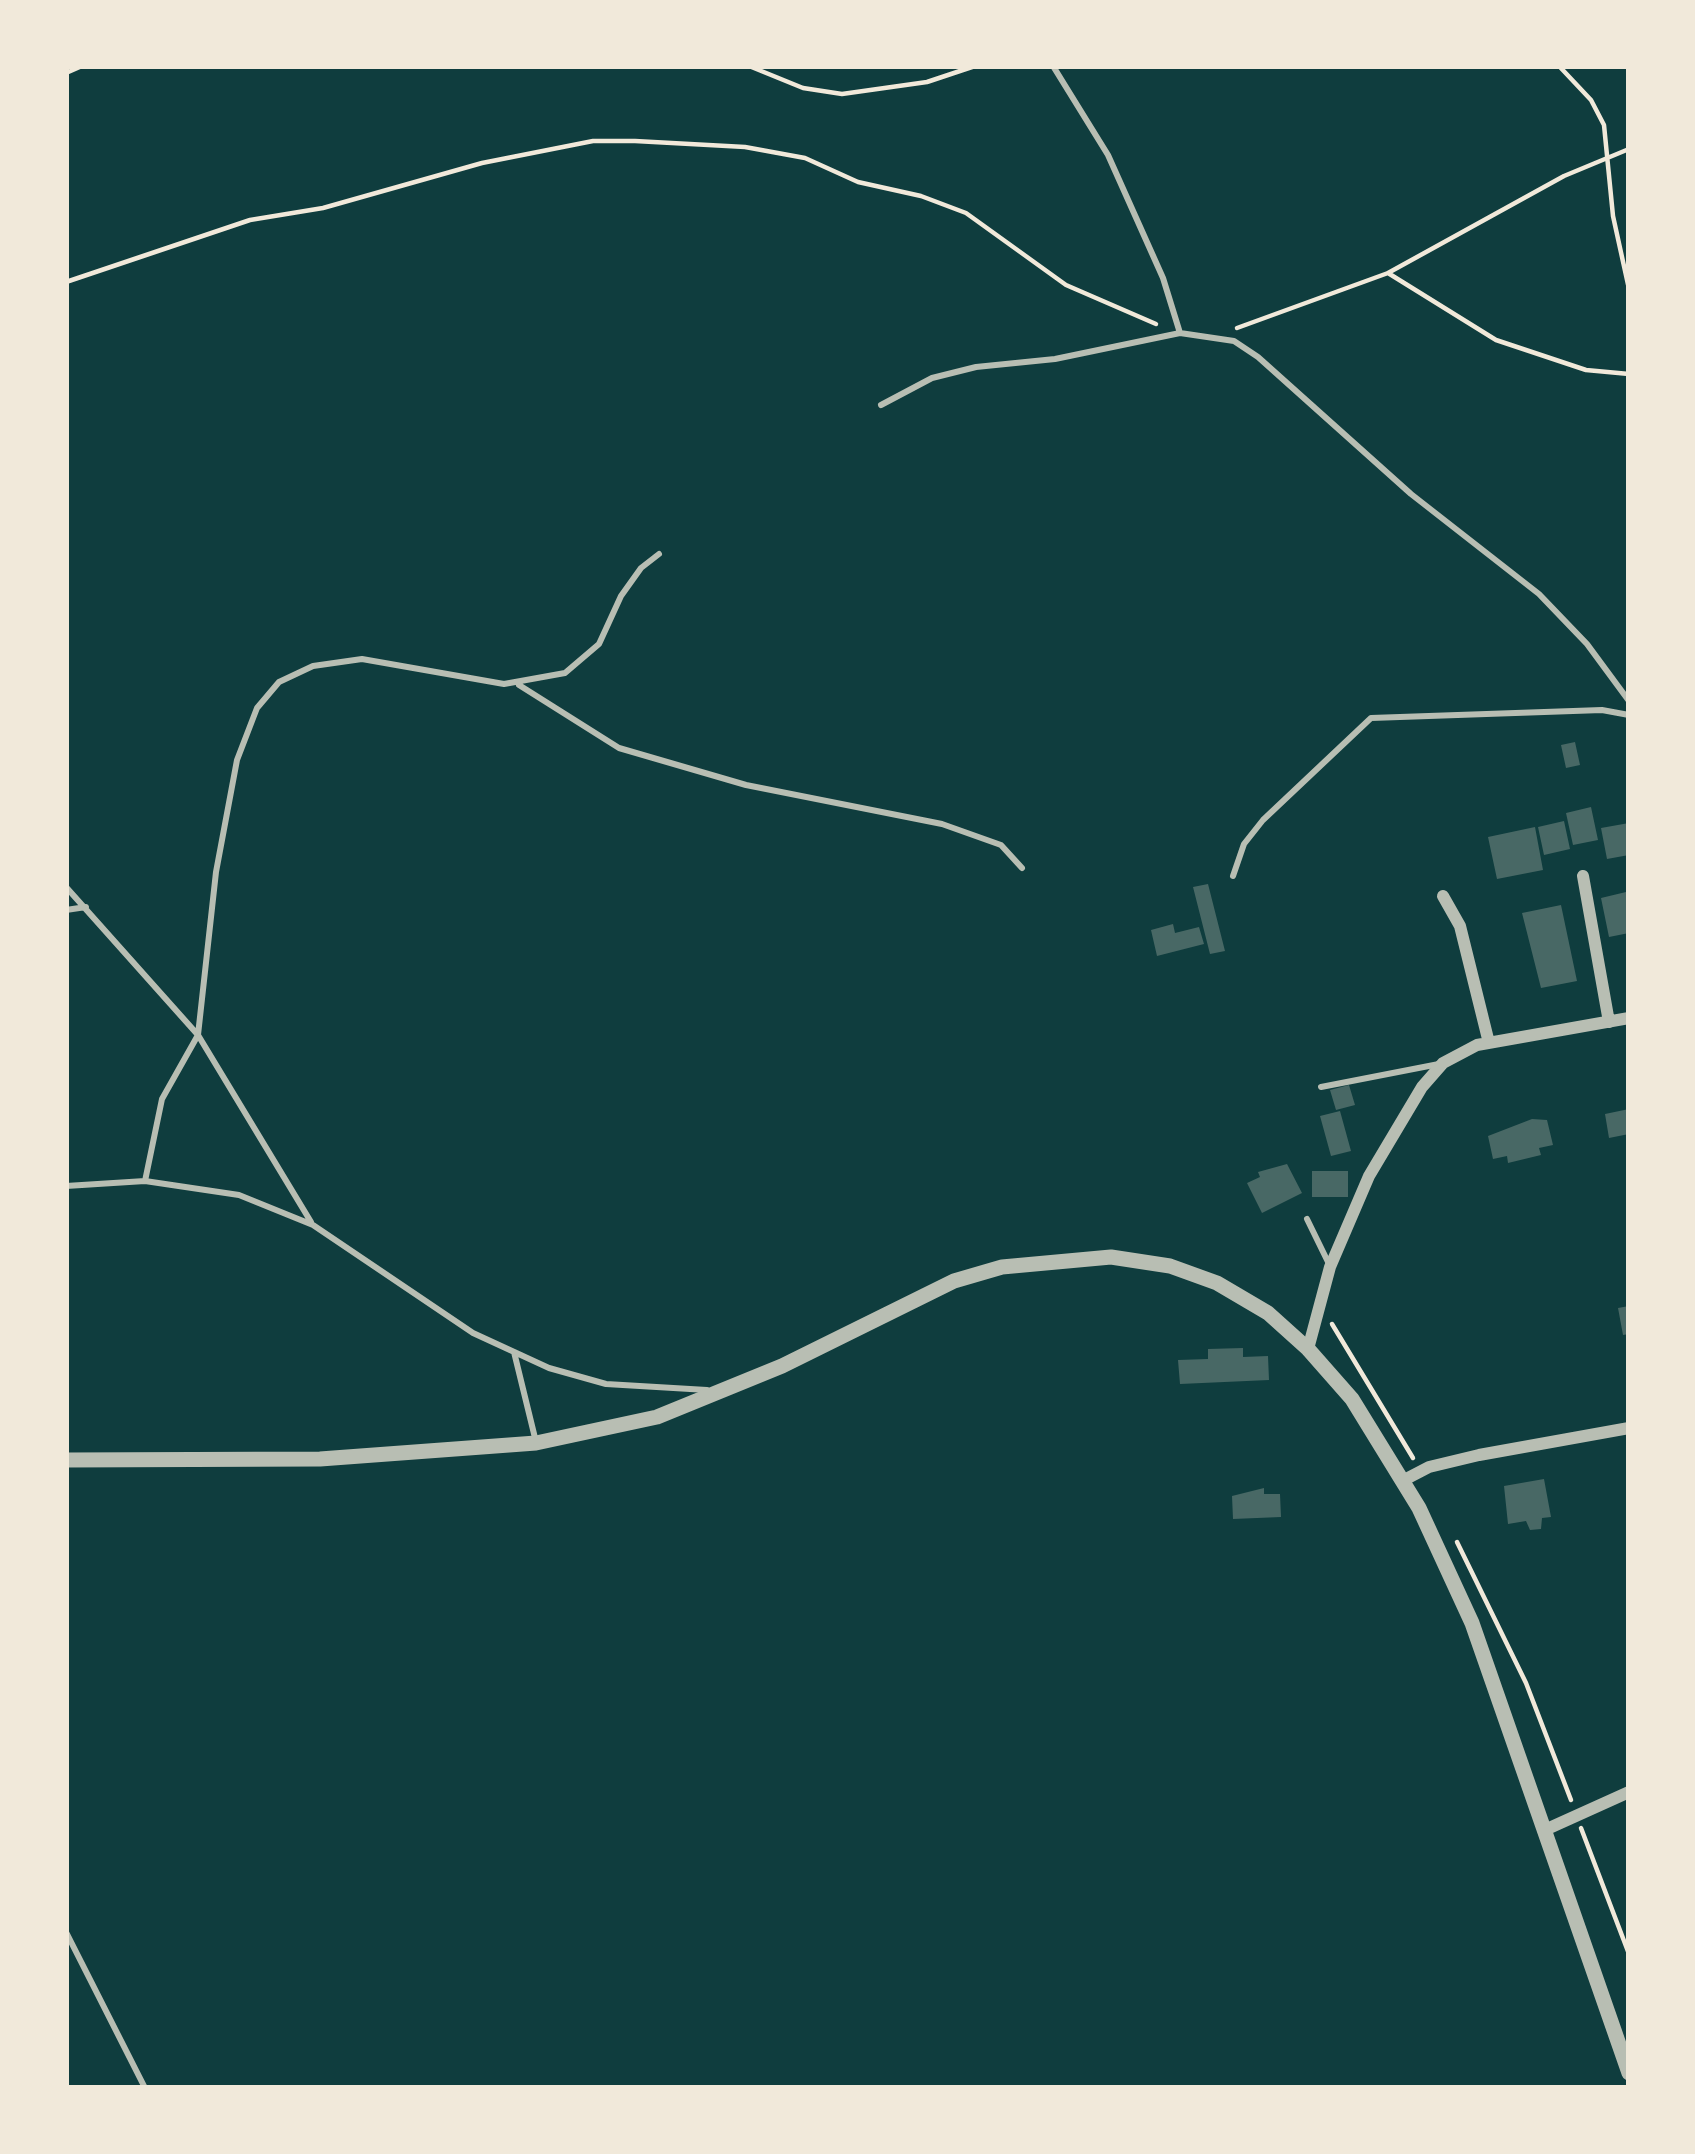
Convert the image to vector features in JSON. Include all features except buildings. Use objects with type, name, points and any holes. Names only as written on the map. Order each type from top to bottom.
[{"type":"street","points":[[1583,876],[1609,1022]]},
{"type":"street","points":[[1443,896],[1460,926],[1489,1043]]},
{"type":"street","points":[[1308,1348],[1330,1267],[1369,1176],[1422,1087],[1443,1063],[1489,1043],[1629,1018]]},
{"type":"street","points":[[66,1460],[320,1459],[536,1443],[616,1430],[728,1388],[954,1281],[1056,1259],[1111,1257],[1170,1266],[1217,1283],[1268,1312],[1308,1348],[1352,1399],[1404,1480],[1472,1623],[1629,2073]]},
{"type":"street","points":[[1404,1480],[1479,1455],[1629,1428]]},
{"type":"street","points":[[1547,1829],[1629,1792]]},
{"type":"lane","points":[[1053,66],[1108,155],[1162,278],[1180,333]]},
{"type":"lane","points":[[881,405],[932,378],[976,367],[1055,359],[1180,333],[1234,340],[1411,494],[1539,594],[1587,644],[1629,700]]},
{"type":"lane","points":[[145,1181],[162,1099],[197,1035],[216,872],[237,760],[256,708],[279,682],[313,666],[362,659],[516,683],[566,674],[599,644],[621,596],[640,568],[659,554]]},
{"type":"lane","points":[[516,683],[620,748],[746,785],[942,824],[1000,845],[1022,868]]},
{"type":"lane","points":[[1234,876],[1244,844],[1263,820],[1371,718],[1602,710],[1629,716]]},
{"type":"lane","points":[[66,887],[197,1035],[313,1225]]},
{"type":"lane","points":[[66,910],[86,907]]},
{"type":"lane","points":[[1321,1087],[1443,1063]]},
{"type":"lane","points":[[66,1186],[145,1181],[239,1195],[313,1225],[473,1333],[514,1352],[606,1384],[690,1391],[728,1388]]},
{"type":"lane","points":[[1307,1219],[1330,1267]]},
{"type":"lane","points":[[514,1352],[536,1443]]},
{"type":"lane","points":[[66,1932],[145,2088]]},
{"type":"path","points":[[66,73],[82,66]]},
{"type":"path","points":[[749,66],[803,88],[842,94],[927,82],[975,66]]},
{"type":"path","points":[[1559,66],[1591,100],[1604,125],[1612,216],[1629,289]]},
{"type":"path","points":[[66,281],[250,220],[323,208],[482,163],[593,141],[635,141],[745,147],[805,158],[858,182],[921,196],[966,213],[1066,285],[1180,333]]},
{"type":"path","points":[[1228,330],[1272,319],[1388,273],[1564,176],[1629,149]]},
{"type":"path","points":[[1388,273],[1496,340],[1586,370],[1629,374]]}]
